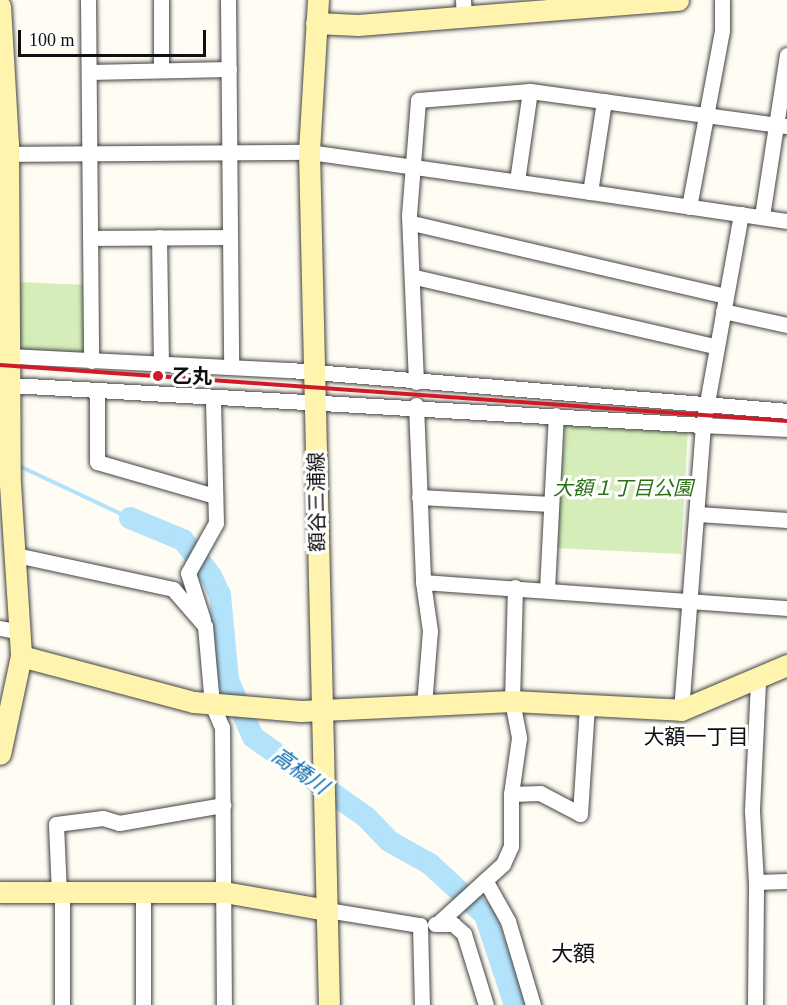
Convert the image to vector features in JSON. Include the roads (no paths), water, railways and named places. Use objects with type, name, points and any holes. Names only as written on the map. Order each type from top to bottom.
[{"type":"street","points":[[88,0],[91,361]]},
{"type":"street","points":[[161,0],[161,70]]},
{"type":"street","points":[[228,0],[231,366]]},
{"type":"street","name":"額谷三浦線","points":[[318,0],[309,152],[322,817],[329,1005]]},
{"type":"street","points":[[316,23],[464,9],[678,0]]},
{"type":"street","points":[[689,207],[722,0]]},
{"type":"street","points":[[0,6],[3,74],[5,303],[11,356],[10,484],[16,555],[10,630],[21,656],[0,754]]},
{"type":"street","points":[[762,216],[782,125],[787,55]]},
{"type":"street","points":[[89,72],[229,69]]},
{"type":"street","points":[[416,382],[412,223],[413,165],[418,100],[530,91],[782,125]]},
{"type":"street","points":[[517,182],[530,91]]},
{"type":"street","points":[[590,192],[604,101]]},
{"type":"street","points":[[4,154],[309,152],[413,165],[787,221]]},
{"type":"street","points":[[681,710],[698,514],[704,404],[741,214]]},
{"type":"street","points":[[412,223],[724,303],[787,325]]},
{"type":"street","points":[[159,237],[161,362]]},
{"type":"street","points":[[90,238],[230,237]]},
{"type":"street","points":[[415,278],[715,346]]},
{"type":"street","points":[[11,356],[231,366],[787,411]]},
{"type":"street","points":[[11,385],[213,398],[314,398],[787,429]]},
{"type":"street","points":[[97,391],[97,462],[215,496]]},
{"type":"street","points":[[213,398],[216,523],[188,573],[206,626],[222,728],[224,1005]]},
{"type":"street","points":[[416,405],[423,582],[430,631],[424,705]]},
{"type":"street","points":[[547,590],[556,415]]},
{"type":"street","points":[[418,497],[551,504]]},
{"type":"street","points":[[698,514],[787,520]]},
{"type":"street","points":[[16,555],[173,589],[206,626]]},
{"type":"street","points":[[423,582],[787,608]]},
{"type":"street","points":[[437,924],[503,864],[512,846],[511,794],[519,738],[512,701],[515,587]]},
{"type":"street","points":[[21,656],[218,705],[257,710],[321,711],[512,701],[681,710],[758,682],[787,665]]},
{"type":"street","points":[[755,1005],[756,882],[752,812],[758,682]]},
{"type":"street","points":[[511,794],[540,793],[580,814],[587,706]]},
{"type":"street","points":[[62,1005],[61,893],[56,824],[103,819],[119,823],[223,806]]},
{"type":"street","points":[[756,882],[787,881]]},
{"type":"street","points":[[481,884],[508,921],[533,1005]]},
{"type":"street","points":[[0,892],[224,892],[420,925],[453,924],[464,934],[486,1005]]},
{"type":"street","points":[[142,893],[143,1005]]},
{"type":"street","points":[[420,925],[422,1005]]},
{"type":"waterway","points":[[15,464],[130,518]]},
{"type":"waterway","name":"高橋川","points":[[130,518],[183,540],[211,576],[220,595],[228,680],[253,737],[366,817],[389,841],[430,864],[485,915],[515,1005]]},
{"type":"railway","points":[[0,365],[787,421]]},
{"type":"place","name":"乙丸","points":[[158,376]]},
{"type":"district","name":"大額一丁目","points":[[696,737]]},
{"type":"district","name":"大額","points":[[573,954]]},
{"type":"park label","name":"大額１丁目公園","points":[[623,488]]}]
